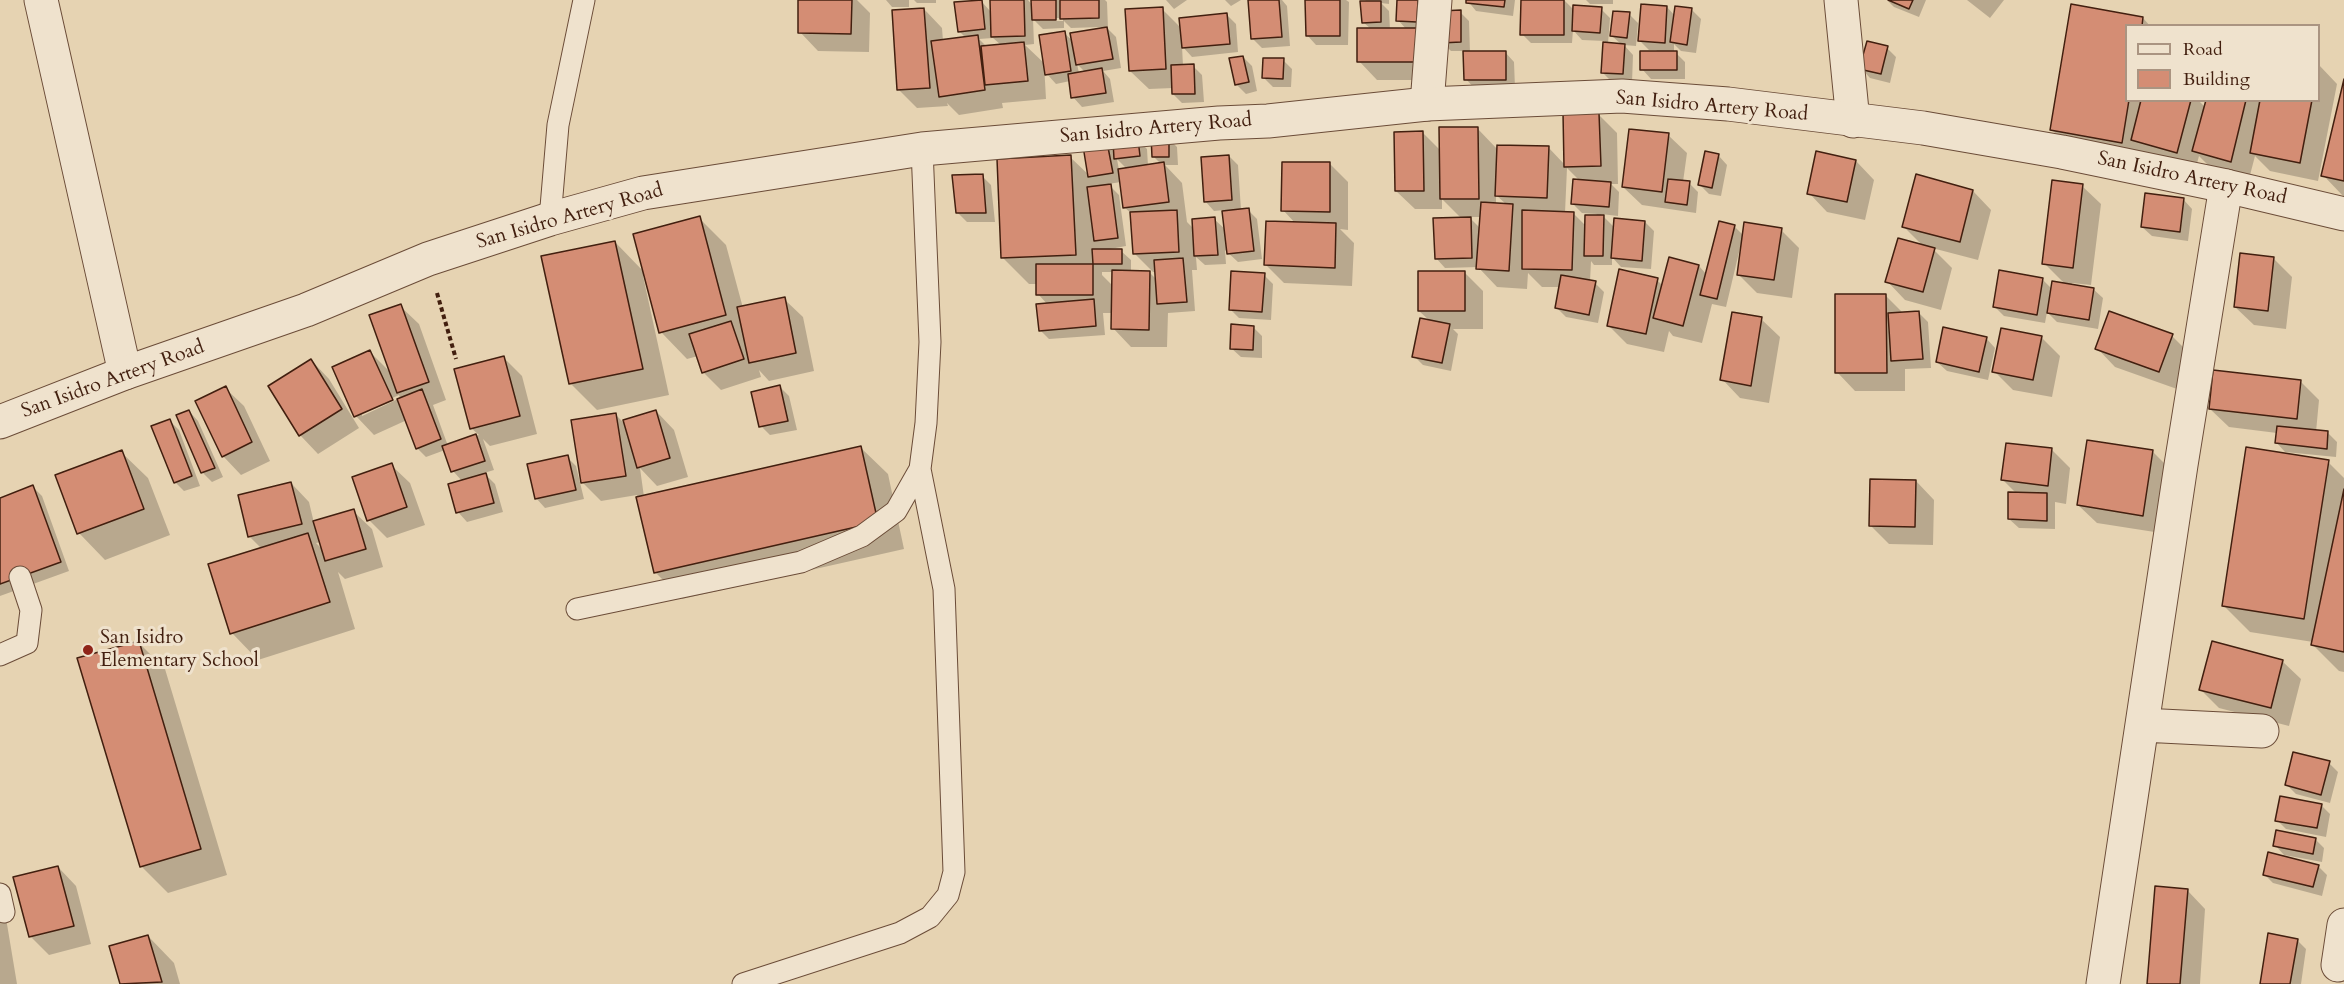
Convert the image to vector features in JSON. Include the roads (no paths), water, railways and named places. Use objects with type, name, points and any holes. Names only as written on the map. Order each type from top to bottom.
[{"type":"street","points":[[41,0],[125,373]]},
{"type":"street","points":[[1427,105],[1435,0]]},
{"type":"street","points":[[1841,0],[1852,120]]},
{"type":"street","name":"San Isidro Artery Road","points":[[0,422],[125,373],[306,310],[428,260],[550,219],[643,193],[922,149],[1427,105],[1622,96],[1728,104],[1923,128],[2226,186],[2344,214]]},
{"type":"street","points":[[2103,984],[2182,453],[2226,186]]},
{"type":"street","points":[[2142,725],[2262,731]]},
{"type":"street","points":[[2338,965],[2344,925]]},
{"type":"lane","points":[[550,219],[558,125],[584,0]]},
{"type":"lane","points":[[743,984],[900,933],[930,917],[948,895],[954,872],[944,589],[920,469],[926,423],[930,342],[922,149]]},
{"type":"lane","points":[[578,609],[801,562],[862,536],[896,511],[920,469]]},
{"type":"lane","points":[[0,655],[27,643],[32,610],[20,577]]},
{"type":"place","name":"San Isidro Elementary School","points":[[88,650]]}]
